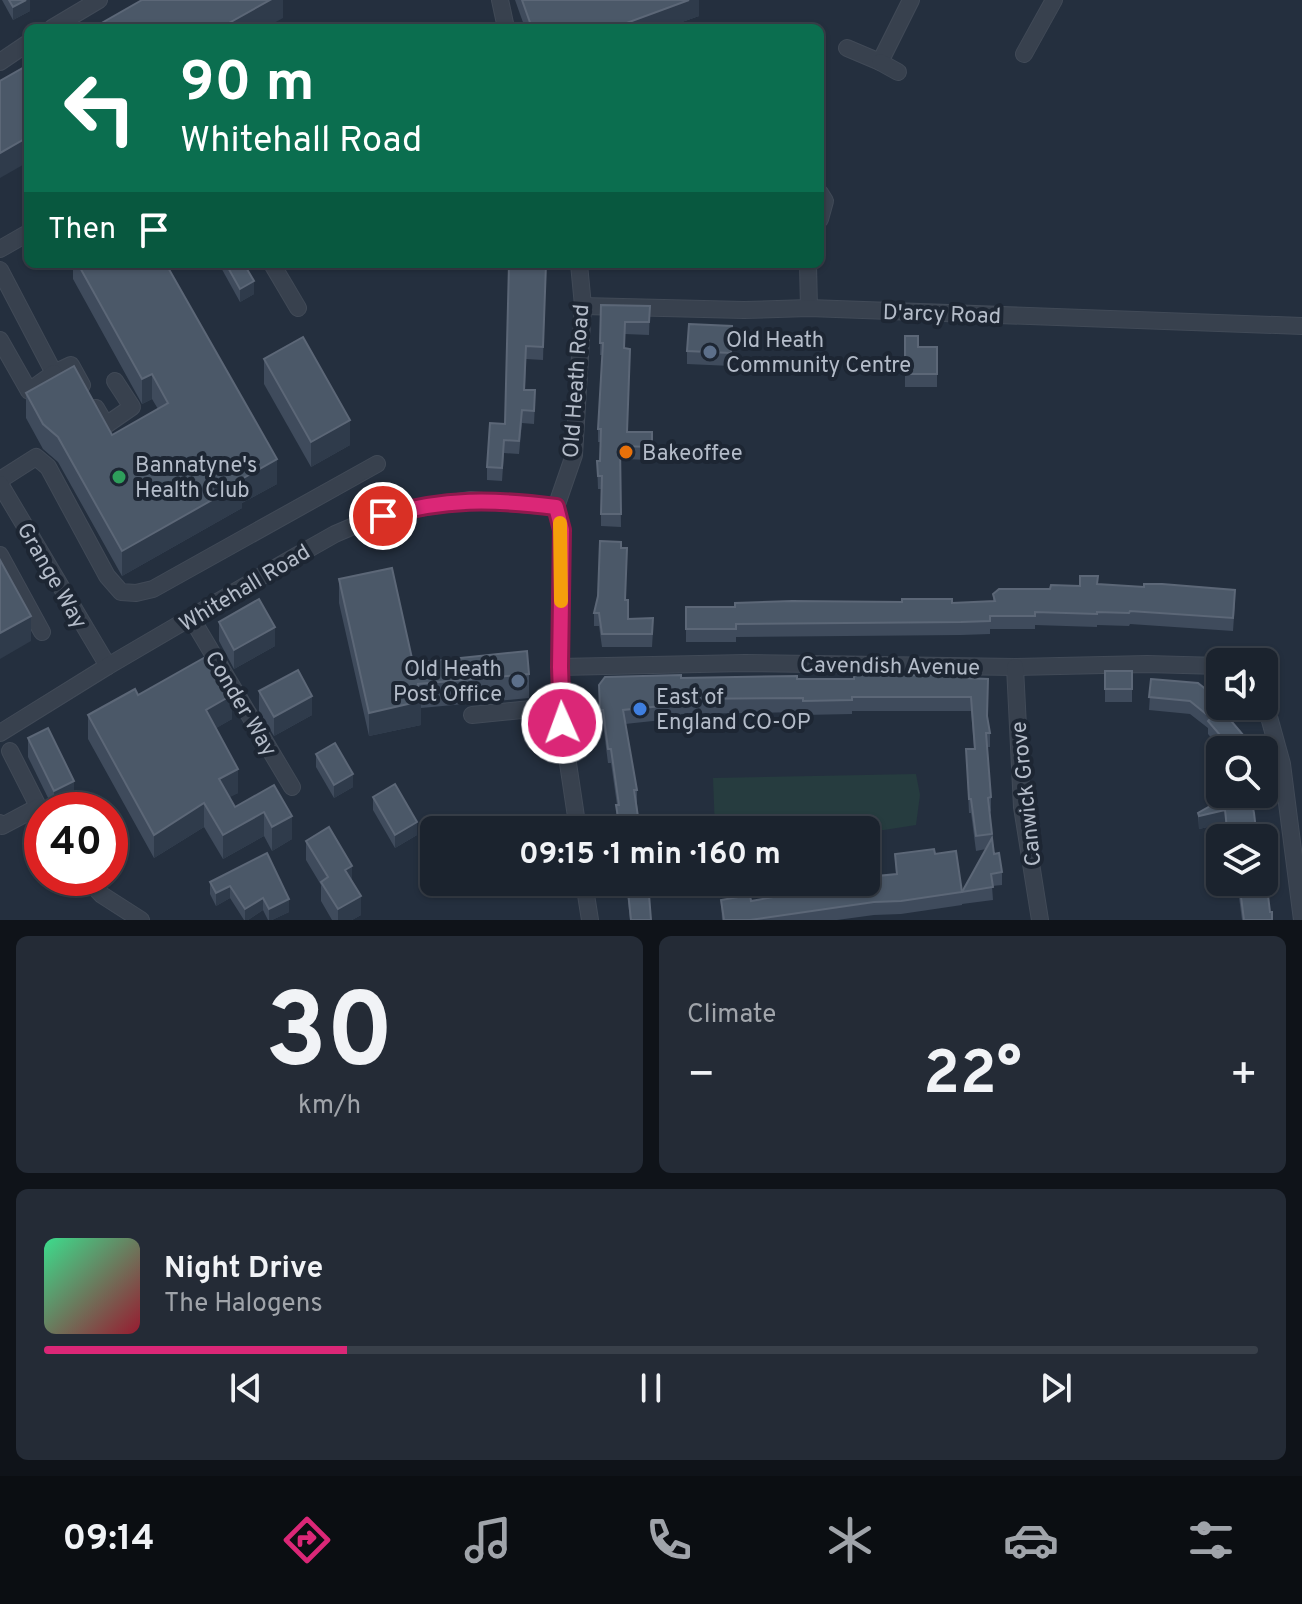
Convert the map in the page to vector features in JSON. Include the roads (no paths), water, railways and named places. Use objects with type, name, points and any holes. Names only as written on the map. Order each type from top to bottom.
[{"type":"street","points":[[59,24],[99,0]]},
{"type":"street","points":[[500,0],[505,24]]},
{"type":"street","points":[[880,62],[911,0]]},
{"type":"street","points":[[1024,54],[1054,0]]},
{"type":"street","points":[[0,62],[24,46]]},
{"type":"street","points":[[847,48],[898,72]]},
{"type":"street","points":[[0,249],[24,235]]},
{"type":"street","points":[[274,268],[298,308]]},
{"type":"street","name":"Old Heath Road","points":[[576,816],[561,706],[562,530],[556,507],[574,455],[583,306],[579,268]]},
{"type":"street","points":[[808,268],[809,308]]},
{"type":"street","points":[[0,270],[54,373]]},
{"type":"street","name":"D'arcy Road","points":[[583,306],[744,310],[809,308],[1302,326]]},
{"type":"street","points":[[0,340],[29,391],[71,365],[106,425],[132,407],[115,381]]},
{"type":"street","points":[[0,482],[36,457],[48,467],[107,576],[121,592],[136,593],[153,589],[178,576],[377,464]]},
{"type":"street","name":"Grange Way","points":[[0,482],[6,505],[108,666]]},
{"type":"street","name":"Whitehall Road","points":[[0,733],[301,553],[363,522],[404,510],[471,500],[556,507]]},
{"type":"street","points":[[0,555],[42,632]]},
{"type":"street","name":"Conder Way","points":[[192,619],[292,787]]},
{"type":"street","name":"Cavendish Avenue","points":[[560,667],[745,663],[1015,667],[1206,666]]},
{"type":"street","name":"Canwick Grove","points":[[1015,667],[1022,807],[1040,920]]},
{"type":"street","points":[[472,715],[561,706]]},
{"type":"street","points":[[1270,720],[1282,764],[1302,920]]},
{"type":"street","points":[[10,751],[31,792]]},
{"type":"street","points":[[1,825],[24,816]]},
{"type":"street","points":[[104,896],[141,920]]},
{"type":"street","points":[[586,896],[590,920]]},
{"type":"place","name":"Old Heath Community Centre","points":[[710,352]]},
{"type":"place","name":"Bakeoffee","points":[[626,452]]},
{"type":"place","name":"Bannatyne's Health Club","points":[[119,477]]},
{"type":"place","name":"Old Heath Post Office","points":[[518,681]]},
{"type":"place","name":"East of England CO-OP","points":[[640,709]]}]
